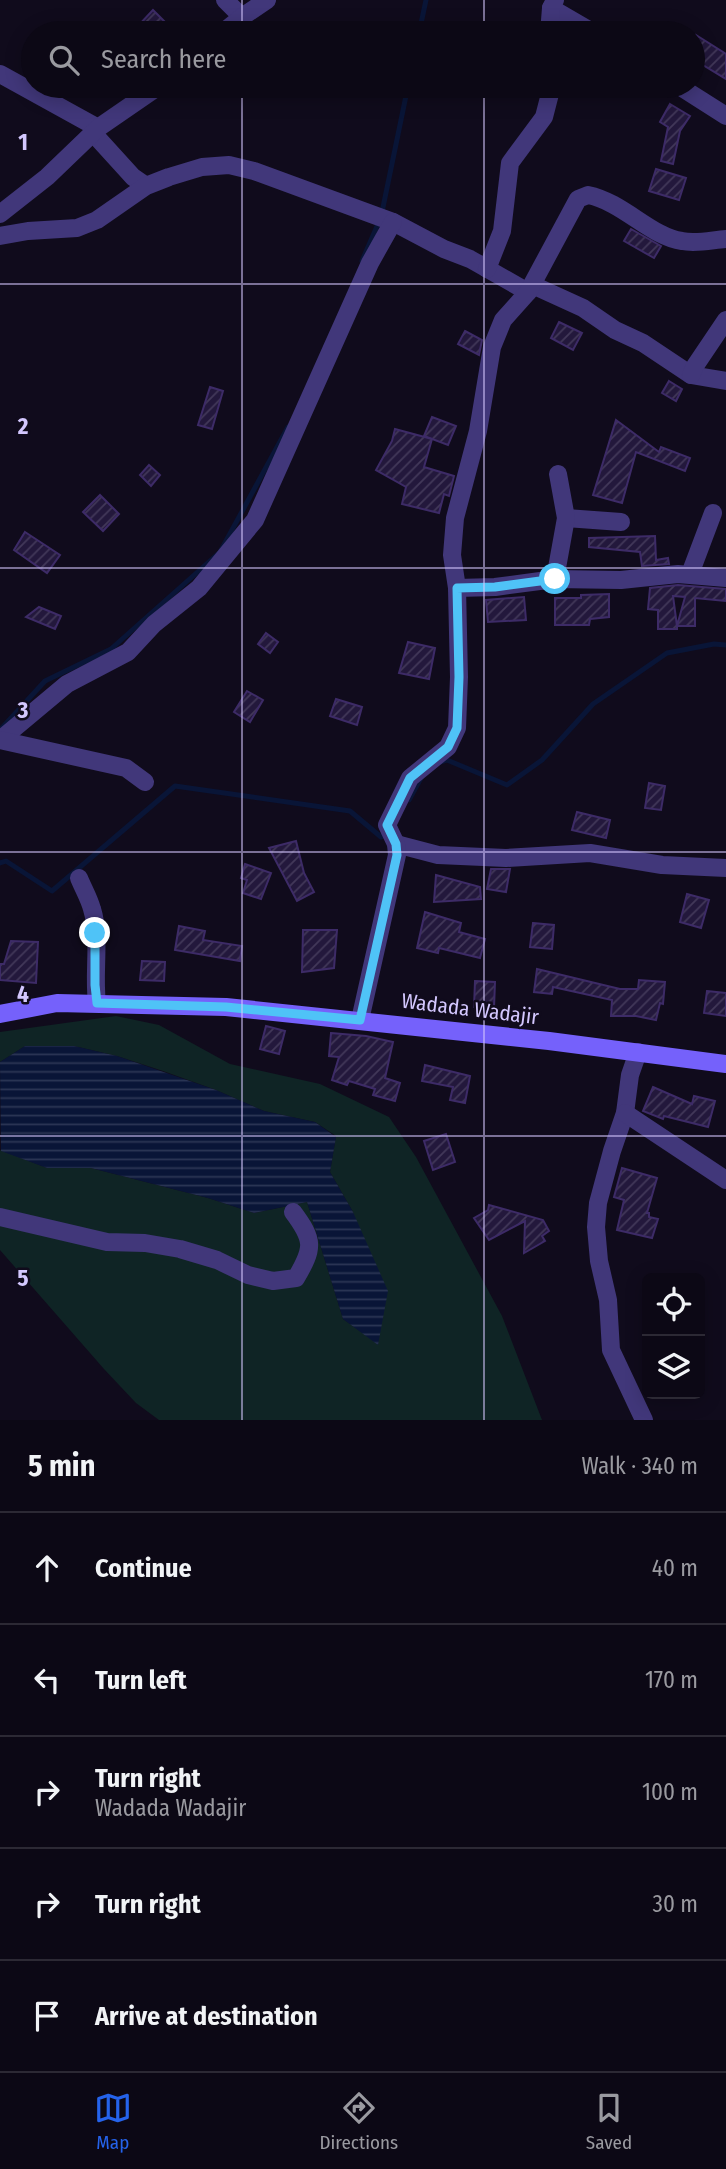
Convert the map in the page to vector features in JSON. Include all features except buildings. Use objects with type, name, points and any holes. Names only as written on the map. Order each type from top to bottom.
[{"type":"street","points":[[225,0],[242,17]]},
{"type":"street","points":[[237,21],[267,0]]},
{"type":"street","points":[[553,4],[577,21]]},
{"type":"street","points":[[0,74],[21,86]]},
{"type":"street","points":[[41,98],[95,130],[123,167],[146,187]]},
{"type":"street","points":[[0,214],[47,177],[95,130],[142,98]]},
{"type":"street","points":[[487,269],[502,231],[510,163],[544,117],[549,98]]},
{"type":"street","points":[[698,98],[726,116]]},
{"type":"street","points":[[0,236],[77,228],[97,220],[146,187],[169,177],[202,167],[229,165],[254,171],[393,222],[487,269],[537,287],[583,308],[691,375],[726,381]]},
{"type":"street","points":[[360,1020],[367,982],[377,954],[397,855],[396,844],[387,825],[410,778],[448,747],[457,728],[457,588],[452,555],[456,518],[478,431],[492,347],[503,320],[532,287],[578,199],[588,195],[616,204],[670,238],[680,241],[726,239]]},
{"type":"street","points":[[0,740],[67,684],[128,652],[154,624],[199,588],[255,520],[370,263],[393,222]]},
{"type":"street","points":[[691,375],[726,320]]},
{"type":"street","points":[[555,579],[566,519],[558,474]]},
{"type":"street","points":[[690,574],[713,513]]},
{"type":"street","points":[[566,519],[621,522]]},
{"type":"street","points":[[457,588],[495,587],[555,579],[621,580],[690,574],[726,578]]},
{"type":"street","points":[[0,740],[126,768],[145,782]]},
{"type":"street","points":[[396,844],[438,855],[506,858],[590,853],[662,865],[726,869]]},
{"type":"street","points":[[79,878],[94,921],[97,1003]]},
{"type":"street","name":"Wadada Wadajir","points":[[0,1014],[57,1003],[226,1007],[638,1052],[726,1065]]},
{"type":"street","points":[[638,1052],[630,1076],[625,1113],[598,1203],[596,1227],[599,1261],[608,1300],[611,1350],[644,1420]]},
{"type":"street","points":[[625,1113],[726,1180]]},
{"type":"street","points":[[0,1217],[107,1242],[145,1243],[180,1249],[217,1260],[248,1275],[273,1281],[296,1278],[308,1259],[310,1241],[304,1226],[293,1212]]},
{"type":"green space","points":[[116,1016],[159,1025],[230,1064],[320,1084],[389,1117],[416,1157],[502,1316],[542,1420],[159,1420],[136,1403],[0,1250],[0,1150],[47,1168],[91,1168],[208,1198],[254,1213],[307,1202],[343,1319],[378,1344],[353,1212],[330,1172],[336,1136],[315,1122],[264,1111],[163,1071],[74,1046],[25,1046],[0,1062],[0,1032]]},
{"type":"water","points":[[25,1046],[74,1046],[117,1056],[216,1090],[264,1111],[315,1122],[336,1137],[330,1172],[353,1212],[388,1291],[378,1345],[343,1319],[307,1202],[254,1213],[208,1198],[91,1168],[47,1168],[1,1151],[0,1062]]},
{"type":"waterway","points":[[422,21],[426,0]]},
{"type":"waterway","points":[[362,261],[381,217],[406,98]]},
{"type":"waterway","points":[[0,730],[45,681],[111,649],[220,552],[288,427]]},
{"type":"waterway","points":[[441,762],[447,760],[507,785],[542,760],[593,704],[667,653],[714,644],[726,645]]},
{"type":"waterway","points":[[409,800],[421,778]]},
{"type":"waterway","points":[[0,863],[6,861],[52,891],[175,786],[350,811],[381,837],[387,834]]},
{"type":"route","points":[[95,933],[97,1003],[226,1007],[360,1020],[367,982],[377,954],[397,855],[396,844],[387,825],[410,778],[448,747],[457,728],[457,588],[495,587],[555,579]]}]
